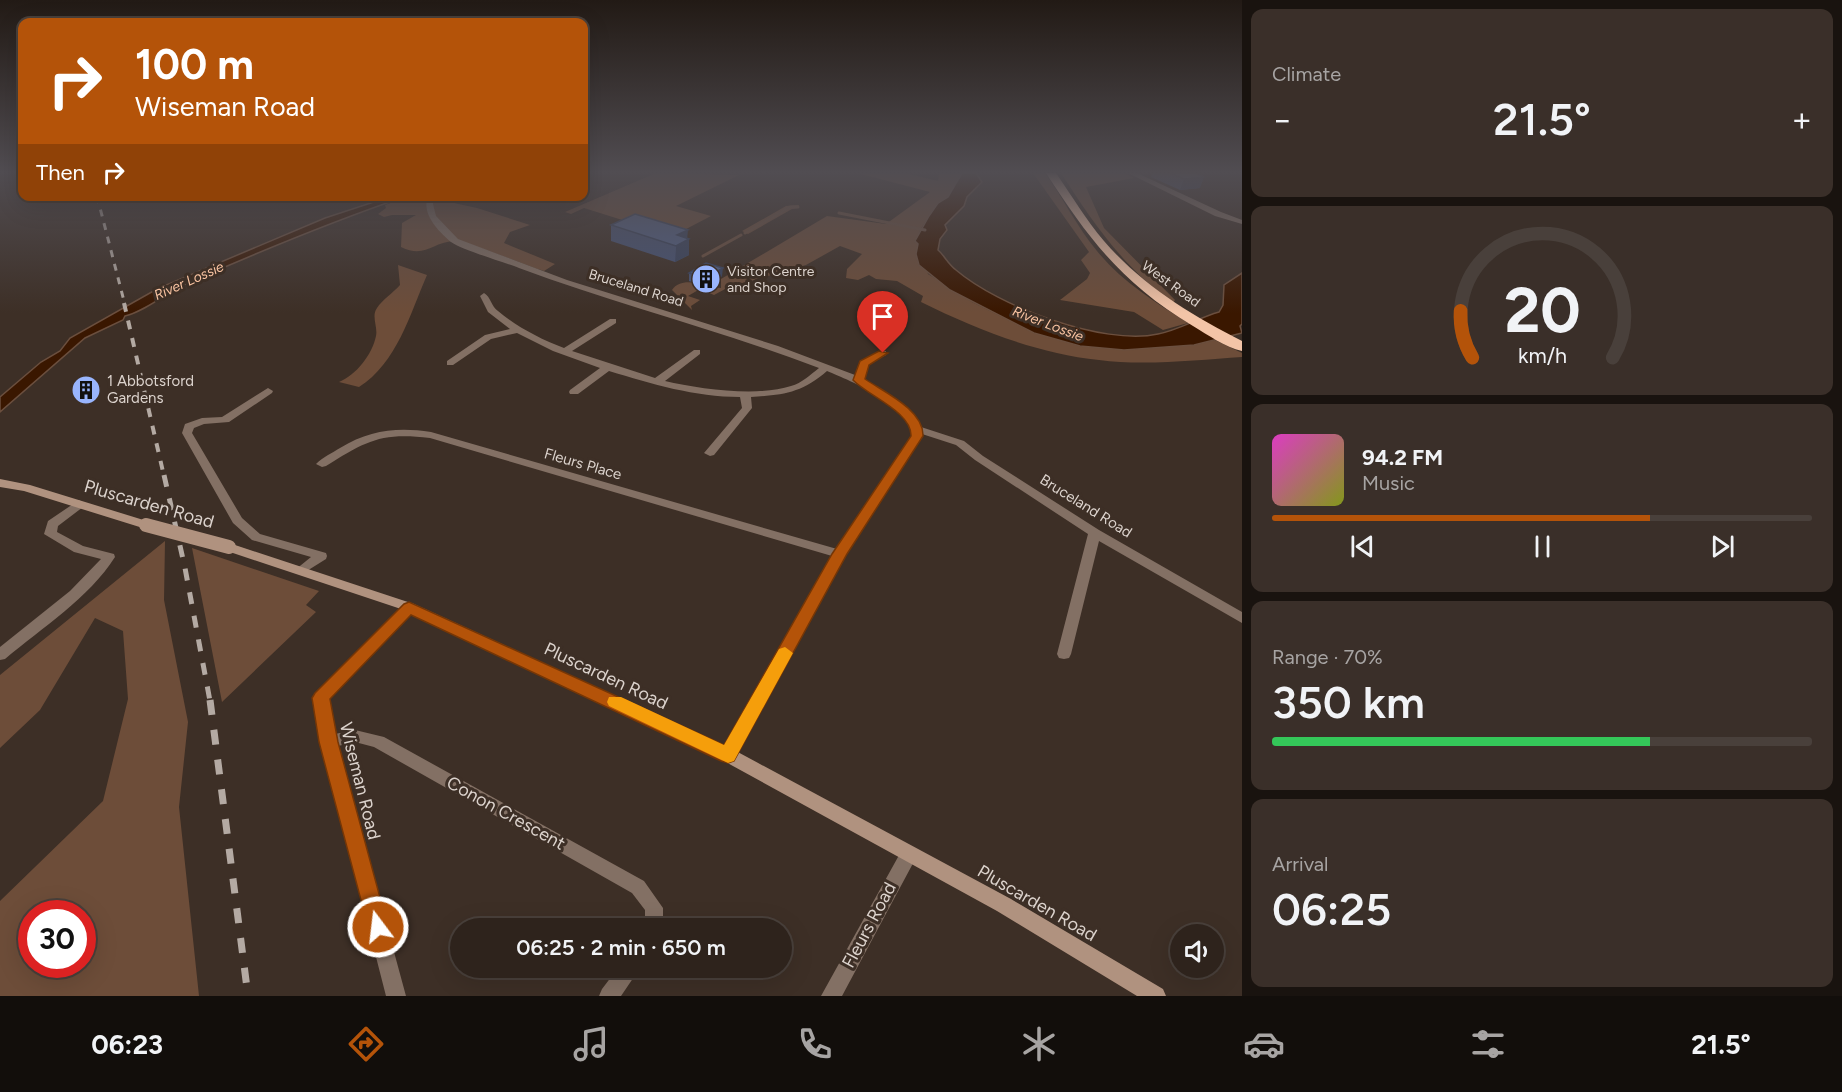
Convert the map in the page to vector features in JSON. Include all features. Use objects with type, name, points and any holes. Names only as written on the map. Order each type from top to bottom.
[{"type":"highway","name":"West Road","points":[[1083,219],[1102,247],[1161,300],[1242,348]]},
{"type":"main road","name":"Pluscarden Road","points":[[0,483],[229,547],[409,608],[728,755],[1004,905],[1156,996]]},
{"type":"street","name":"Bruceland Road","points":[[434,219],[455,241],[564,282],[730,333],[859,380],[895,403],[910,416],[917,429],[960,443],[979,458],[1095,532],[1242,618]]},
{"type":"street","points":[[484,296],[490,310],[517,330],[566,351],[683,388],[745,393],[785,391],[806,385],[826,367]]},
{"type":"street","points":[[566,351],[613,321]]},
{"type":"street","points":[[450,363],[488,338],[517,330]]},
{"type":"street","points":[[658,381],[697,352]]},
{"type":"street","points":[[859,380],[864,363],[883,353]]},
{"type":"street","points":[[574,392],[609,366]]},
{"type":"street","points":[[268,391],[225,420],[202,421],[189,426],[187,433],[237,520],[256,537],[321,556],[302,570]]},
{"type":"street","points":[[710,453],[747,408],[745,393]]},
{"type":"street","points":[[728,755],[840,554],[917,436],[917,429]]},
{"type":"street","name":"Fleurs Place","points":[[322,464],[364,437],[385,431],[422,434],[840,554]]},
{"type":"street","points":[[0,655],[75,591],[105,564],[109,557],[79,549],[50,534],[52,524],[80,504]]},
{"type":"street","points":[[1064,654],[1095,532]]},
{"type":"street","name":"Wiseman Road","points":[[396,996],[328,742],[321,698],[409,608]]},
{"type":"street","name":"Conon Crescent","points":[[328,742],[355,736],[378,742],[638,887],[654,908],[654,918]]},
{"type":"street","name":"Fleurs Road","points":[[831,996],[909,854]]},
{"type":"street","points":[[609,996],[622,978]]},
{"type":"shaded area","points":[[408,219],[513,219],[530,225],[510,232],[504,243],[555,264],[544,271],[454,241],[423,251],[409,250],[401,247],[402,223]]},
{"type":"shaded area","points":[[621,219],[704,219],[667,239]]},
{"type":"shaded area","points":[[762,219],[774,219],[748,234],[742,231]]},
{"type":"shaded area","points":[[821,219],[853,219],[886,224],[892,219],[927,219],[920,230],[918,244],[928,274],[972,302],[1034,333],[1193,345],[1215,340],[1242,353],[1242,357],[1170,362],[1116,362],[1076,357],[1030,346],[986,331],[921,302],[923,296],[897,281],[876,279],[869,275],[858,280],[846,278],[847,269],[862,254],[840,246],[806,265],[727,288],[714,295],[700,289],[688,296],[700,300],[691,306],[692,310],[672,290],[688,282],[721,288],[721,279]]},
{"type":"shaded area","points":[[1066,219],[1075,219],[1090,242],[1117,272],[1188,323],[1163,330],[1134,312],[1060,300],[1087,279],[1090,273],[1081,260],[1089,252]]},
{"type":"shaded area","points":[[1093,219],[1100,219],[1104,228],[1175,300],[1173,303],[1139,275]]},
{"type":"shaded area","points":[[398,265],[427,275],[401,337],[383,365],[359,387],[339,382],[357,369],[371,350],[376,336],[375,311],[400,285]]},
{"type":"shaded area","points":[[165,541],[164,600],[188,722],[179,807],[199,996],[0,996],[0,901],[103,801],[128,699],[123,631],[95,618],[40,710],[0,748],[0,675]]},
{"type":"shaded area","points":[[192,548],[319,591],[306,605],[316,612],[222,702]]},
{"type":"water","name":"River Lossie","points":[[321,219],[341,219],[190,282],[125,316],[123,320],[85,338],[0,412],[0,397],[41,362],[60,351],[70,338],[157,289]]},
{"type":"water","name":"River Lossie","points":[[927,219],[951,219],[945,225],[947,230],[940,239],[938,250],[956,270],[974,284],[1052,320],[1081,329],[1109,334],[1135,336],[1158,334],[1219,312],[1223,305],[1224,285],[1242,273],[1242,324],[1240,326],[1242,333],[1194,345],[1124,350],[1080,346],[1034,333],[950,290],[919,265],[916,254],[918,244],[915,241]]},
{"type":"building","points":[[623,219],[653,219],[688,230],[677,235],[689,239],[676,246],[611,225]]},
{"type":"building","points":[[706,263],[723,268],[706,278],[689,273]]},
{"type":"waterway","points":[[745,233],[768,219]]},
{"type":"waterway","points":[[872,219],[925,230]]},
{"type":"waterway","points":[[703,256],[741,235]]},
{"type":"railway","points":[[103,219],[125,305]]},
{"type":"railway","points":[[124,303],[164,476]]},
{"type":"railway","points":[[164,475],[185,568],[210,701]]},
{"type":"railway","points":[[210,700],[248,996]]},
{"type":"slow traffic","points":[[615,702],[728,755],[785,653]]},
{"type":"place","name":"Visitor Centre and Shop","points":[[706,279]]},
{"type":"place","name":"1 Abbotsford Gardens","points":[[86,390]]},
{"type":"route","points":[[378,927],[328,742],[321,698],[409,608],[728,755],[840,554],[917,436],[917,429],[910,416],[895,403],[859,380],[864,363],[883,353]]}]
